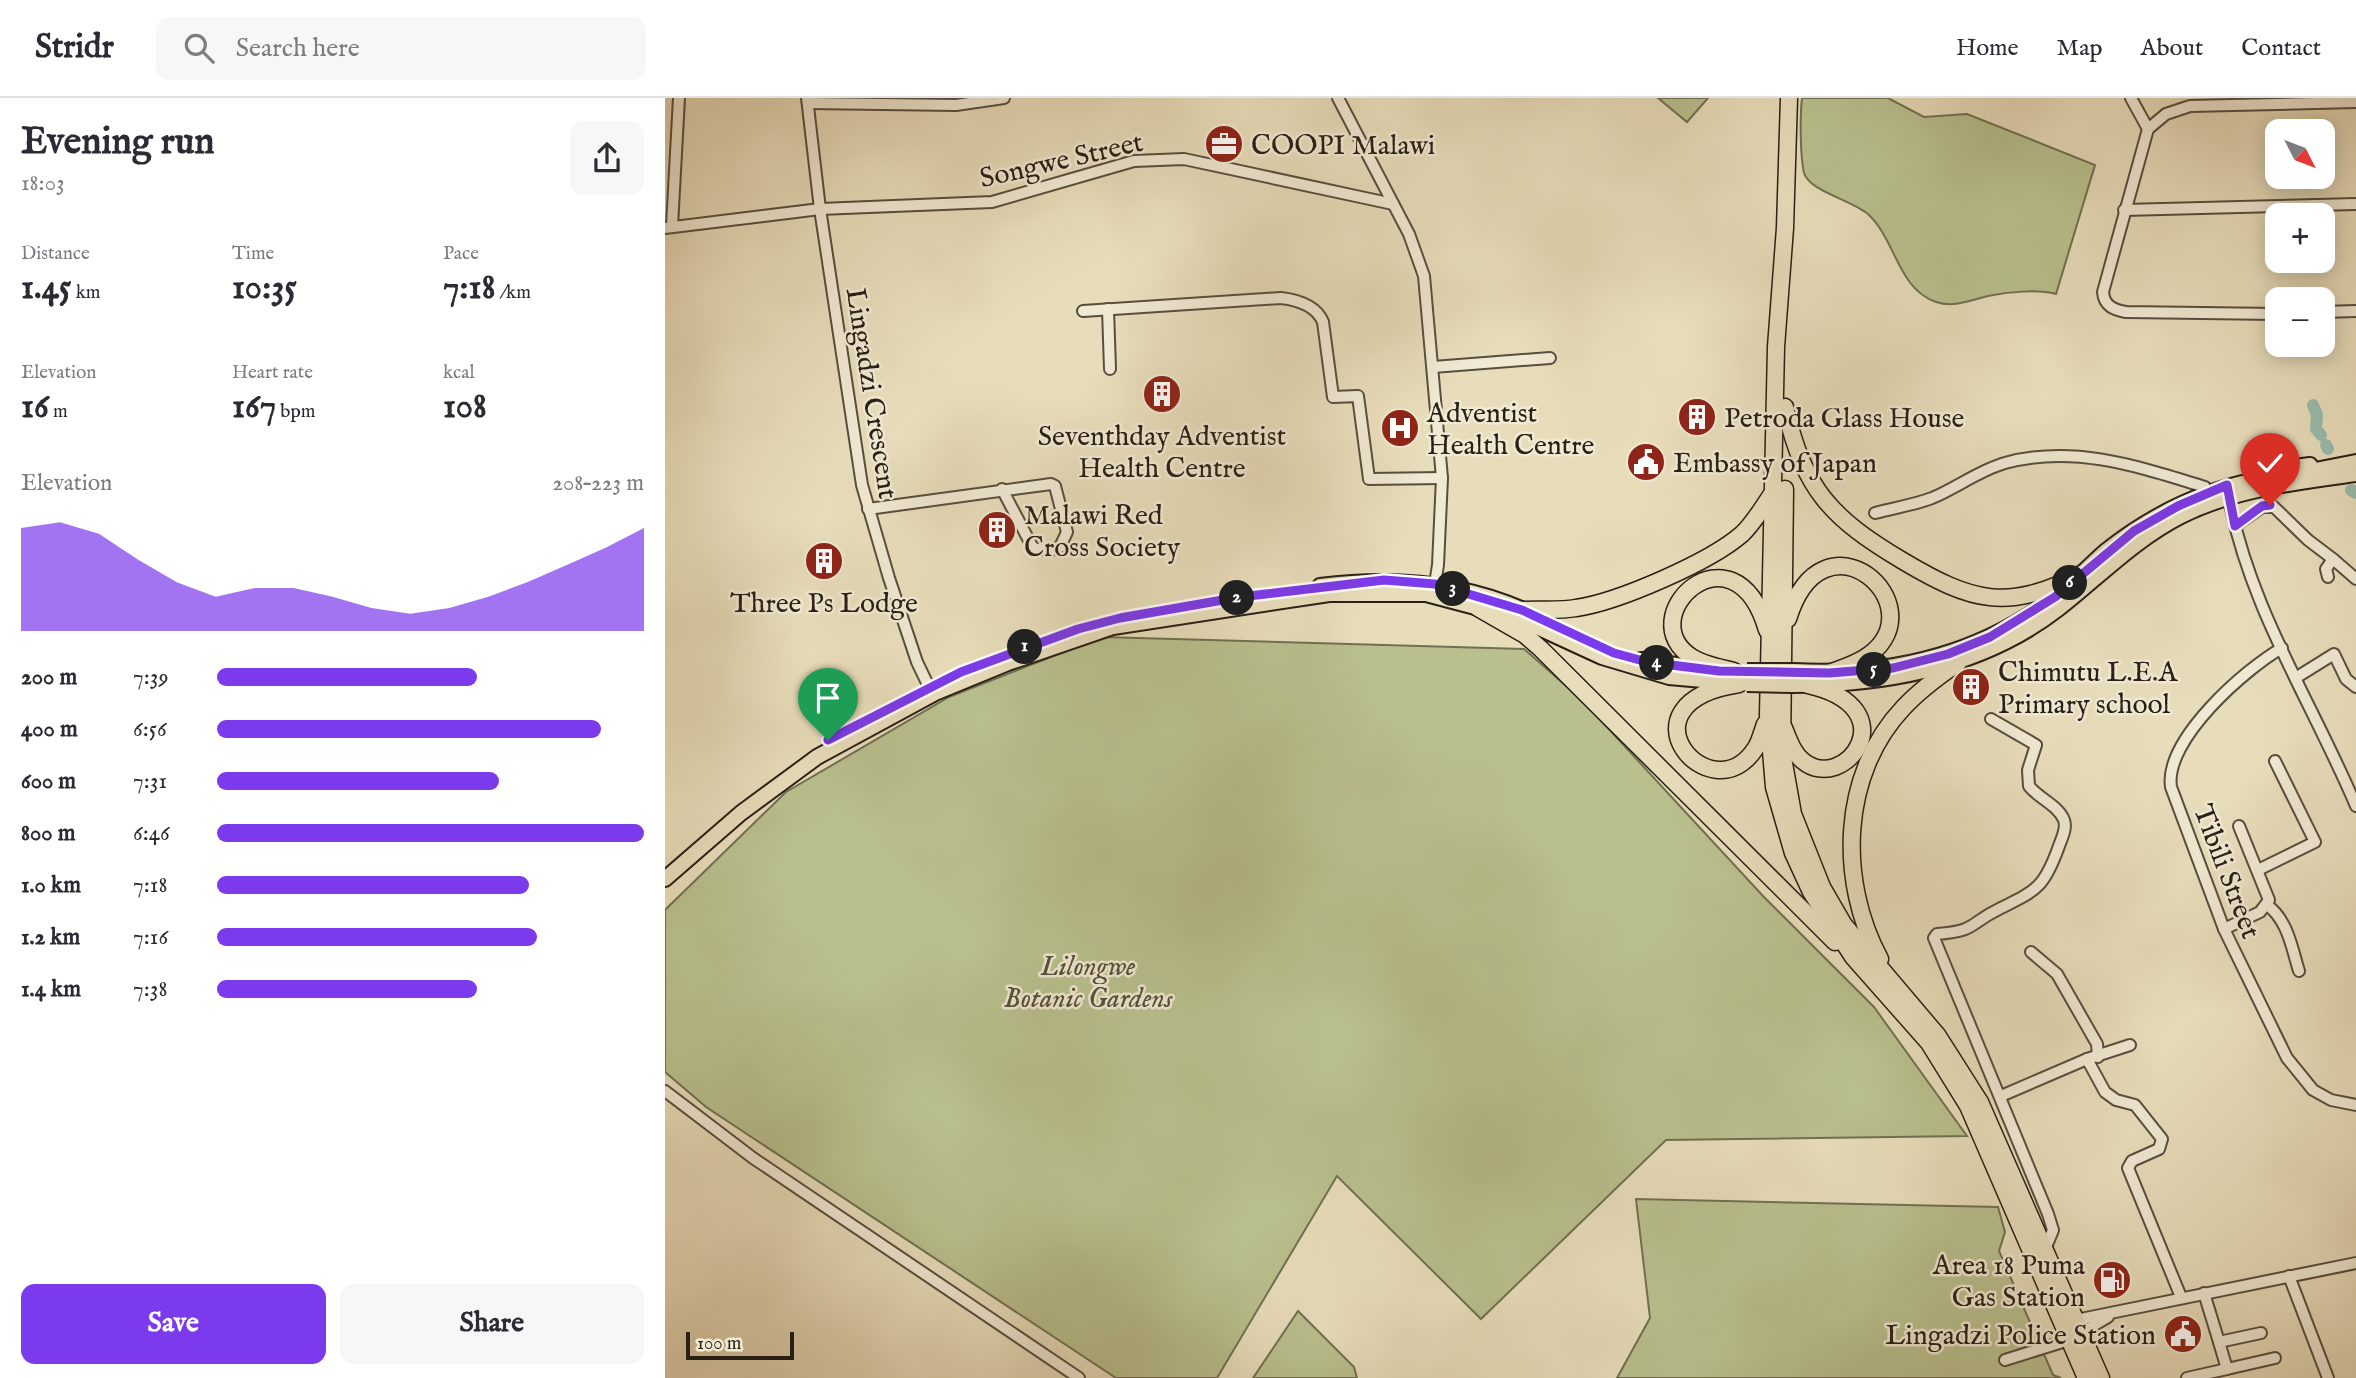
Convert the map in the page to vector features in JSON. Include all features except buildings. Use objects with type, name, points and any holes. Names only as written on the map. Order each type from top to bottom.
[{"type":"highway","points":[[1779,539],[1774,491],[1777,315],[1785,223],[1789,98]]},
{"type":"highway","points":[[1785,223],[1788,246],[1785,407],[1779,539],[1774,788],[1793,853],[1811,892],[1853,957]]},
{"type":"highway","points":[[1785,407],[1793,443],[1809,479],[1826,505],[1869,540],[1949,587],[1976,596],[2029,596],[2081,574]]},
{"type":"highway","points":[[1522,610],[1573,609],[1605,603],[1692,563],[1725,547],[1744,532],[1774,491]]},
{"type":"highway","points":[[1777,642],[1794,602],[1812,576],[1823,569],[1849,566],[1873,578],[1890,606],[1886,633],[1871,654],[1829,673]]},
{"type":"highway","points":[[1742,677],[1692,657],[1677,640],[1674,631],[1675,608],[1692,585],[1714,578],[1744,587],[1758,604],[1777,642]]},
{"type":"highway","points":[[1478,608],[1517,629],[1541,649],[1853,957],[1929,1042],[1963,1097],[2072,1329],[2101,1378]]},
{"type":"highway","points":[[1892,981],[1872,945],[1857,902],[1851,837],[1856,800],[1867,764],[1902,708],[1953,658]]},
{"type":"highway","points":[[1742,677],[1699,694],[1681,711],[1678,736],[1689,758],[1711,769],[1724,770],[1735,766],[1756,749],[1774,717]]},
{"type":"highway","points":[[1774,717],[1793,748],[1808,764],[1828,769],[1837,767],[1856,751],[1862,730],[1861,720],[1850,701],[1831,691],[1798,681]]},
{"type":"highway","points":[[1774,717],[1786,786],[1805,849],[1844,925],[1938,1036],[1973,1091],[2046,1247],[2087,1378]]},
{"type":"main road","points":[[2106,551],[2155,518],[2228,492],[2356,462]]},
{"type":"main road","points":[[1798,681],[1829,673],[1893,668],[1953,658],[2028,615],[2146,518],[2205,487],[2246,474],[2356,462]]},
{"type":"main road","points":[[665,879],[749,806],[817,757],[935,693],[1067,641],[1113,627],[1329,594],[1426,594],[1539,628],[1602,657],[1669,677],[1742,677],[1798,681],[1895,678],[2031,627],[2056,610],[2149,534],[2228,492],[2356,474]]},
{"type":"main road","points":[[665,866],[782,769],[828,740],[929,687],[1046,640],[1120,618],[1341,583],[1384,580],[1435,584],[1522,610],[1614,653],[1742,677]]},
{"type":"street","points":[[669,227],[679,98]]},
{"type":"street","points":[[808,101],[956,105],[1003,98]]},
{"type":"street","points":[[1338,98],[1409,234],[1424,276],[1441,478],[1439,565],[1435,584]]},
{"type":"street","points":[[2131,98],[2148,130]]},
{"type":"street","name":"Lingadzi Crescent","points":[[808,101],[820,209],[868,509],[913,650],[929,687]]},
{"type":"street","points":[[2265,314],[2126,312],[2109,306],[2103,292],[2148,130],[2166,114],[2190,106],[2356,102]]},
{"type":"street","name":"Songwe Street","points":[[669,227],[820,209],[992,202],[1134,161],[1165,158],[1184,159],[1392,204]]},
{"type":"street","points":[[2124,210],[2356,204]]},
{"type":"street","points":[[1083,311],[1281,298],[1302,302],[1317,312],[1323,322],[1333,397],[1358,396],[1369,479],[1441,478]]},
{"type":"street","points":[[1108,309],[1110,369]]},
{"type":"street","points":[[2335,312],[2356,311]]},
{"type":"street","points":[[1433,367],[1550,358]]},
{"type":"street","points":[[1874,513],[1930,499],[2002,463],[2045,455],[2074,455],[2117,461],[2205,487]]},
{"type":"street","points":[[868,509],[1002,489],[1053,485],[1067,532],[1060,547],[1048,551],[1033,548],[1002,489]]},
{"type":"street","points":[[2228,492],[2251,584],[2354,798]]},
{"type":"street","points":[[2235,526],[2262,506],[2270,505],[2356,579]]},
{"type":"street","points":[[2328,577],[2326,569],[2333,559]]},
{"type":"street","name":"Tibili Street","points":[[2282,648],[2253,666],[2216,704],[2179,750],[2170,772],[2174,797],[2224,929],[2258,1003],[2299,1077],[2323,1097],[2356,1105]]},
{"type":"street","points":[[2297,677],[2334,654],[2347,679],[2356,687]]},
{"type":"street","points":[[1991,719],[2036,745],[2028,770],[2029,786],[2059,814],[2065,829],[2048,874],[2026,898],[1999,909],[1965,932],[1937,934],[1934,938],[2001,1096],[2053,1230],[2046,1247]]},
{"type":"street","points":[[2258,870],[2315,842],[2275,761]]},
{"type":"street","points":[[2224,929],[2260,912],[2267,905],[2269,897],[2239,826]]},
{"type":"street","points":[[2267,905],[2276,913],[2290,939],[2299,971]]},
{"type":"street","points":[[2031,952],[2057,974],[2097,1044],[2093,1058],[2105,1092],[2116,1100],[2135,1105],[2162,1139],[2159,1149],[2132,1161],[2129,1168],[2181,1297]]},
{"type":"street","points":[[2001,1096],[2130,1045]]},
{"type":"street","points":[[665,1091],[753,1158],[1079,1378]]},
{"type":"street","points":[[2005,1360],[2072,1329],[2120,1312],[2181,1297],[2356,1263]]},
{"type":"street","points":[[2289,1276],[2329,1378]]},
{"type":"street","points":[[2204,1293],[2227,1369]]},
{"type":"street","points":[[2219,1342],[2261,1333]]},
{"type":"street","points":[[2187,1378],[2276,1358]]},
{"type":"green space","points":[[1658,98],[1708,98],[1687,122]]},
{"type":"green space","points":[[1802,98],[1888,98],[1924,117],[1967,114],[2095,165],[2056,294],[2013,292],[1949,304],[1923,296],[1905,276],[1886,238],[1869,215],[1808,180],[1804,173],[1802,156]]},
{"type":"green space","name":"Lilongwe Botanic Gardens","points":[[1102,637],[1524,649],[1581,699],[1763,896],[1874,1007],[1967,1136],[1666,1140],[1481,1319],[1337,1176],[1217,1378],[1116,1378],[706,1107],[665,1072],[665,910],[786,792],[949,697]]},
{"type":"green space","points":[[1636,1199],[1998,1207],[2005,1232],[1999,1251],[2053,1375],[2061,1378],[1617,1378],[1650,1318]]},
{"type":"green space","points":[[1298,1311],[1354,1367],[1357,1378],[1253,1378]]},
{"type":"waterway","points":[[2313,405],[2317,415],[2316,429],[2321,435]]},
{"type":"waterway","points":[[2326,445],[2328,449]]},
{"type":"waterway","points":[[2351,490],[2356,493]]},
{"type":"place","name":"COOPI Malawi","points":[[1224,144]]},
{"type":"place","name":"Seventhday Adventist Health Centre","points":[[1162,394]]},
{"type":"place","name":"Petroda Glass House","points":[[1697,417]]},
{"type":"place","name":"Adventist Health Centre","points":[[1400,428]]},
{"type":"place","name":"Embassy of Japan","points":[[1646,462]]},
{"type":"place","name":"Malawi Red Cross Society","points":[[997,530]]},
{"type":"place","name":"Three Ps Lodge","points":[[824,561]]},
{"type":"place","name":"Chimutu L.E.A Primary school","points":[[1971,687]]},
{"type":"place","name":"Area 18 Puma Gas Station","points":[[2112,1280]]},
{"type":"place","name":"Lingadzi Police Station","points":[[2183,1334]]},
{"type":"route","points":[[828,740],[961,672],[1078,629],[1160,610],[1240,597],[1384,580],[1435,584],[1522,610],[1614,653],[1647,662],[1719,671],[1829,673],[1893,668],[1948,654],[1990,637],[2055,597],[2106,551],[2134,531],[2196,498],[2227,485],[2235,526],[2255,514],[2262,506],[2270,505]]}]
